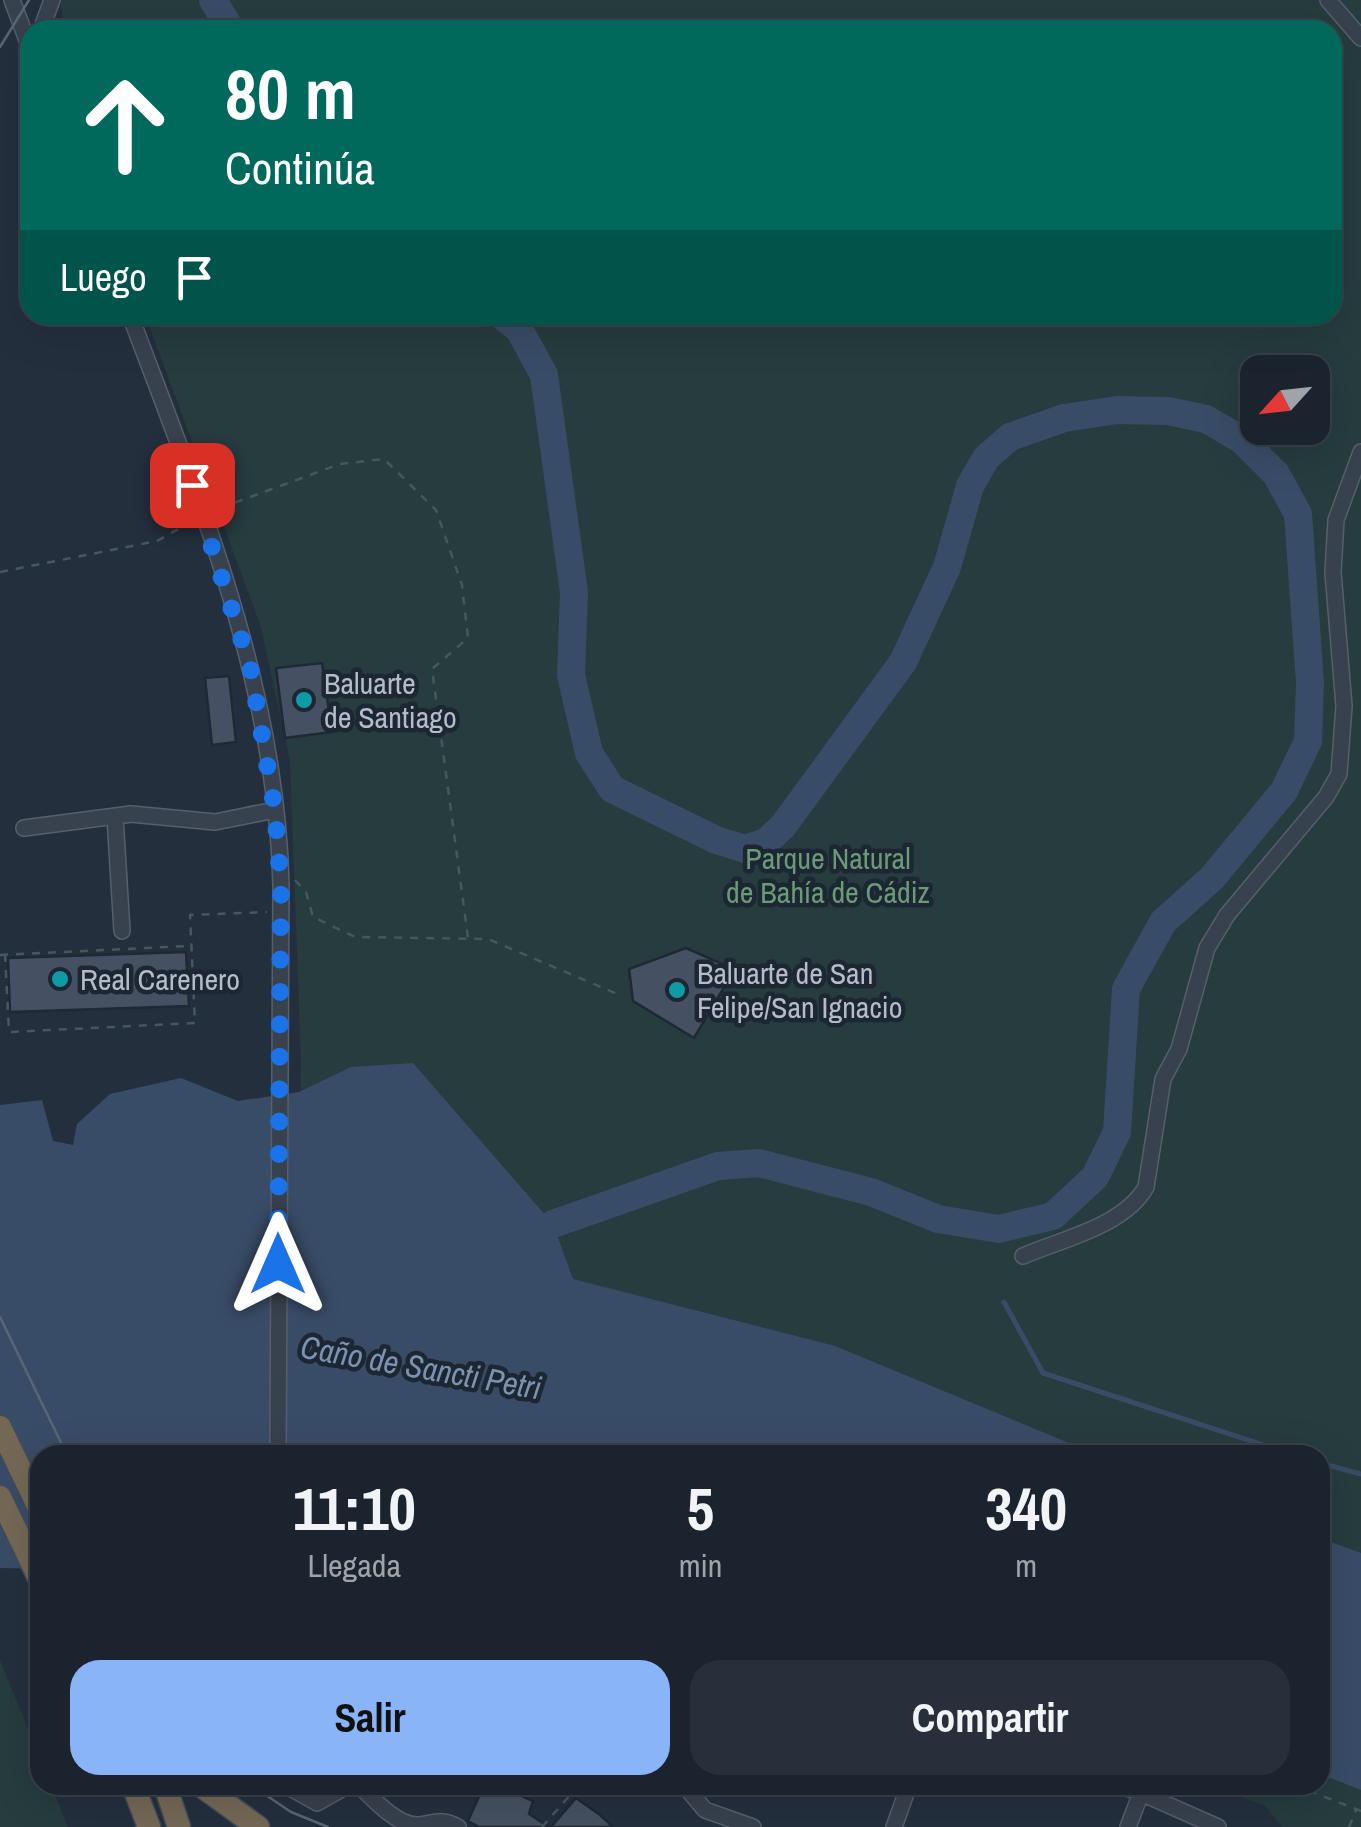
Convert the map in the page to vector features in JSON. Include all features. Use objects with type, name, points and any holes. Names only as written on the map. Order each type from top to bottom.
[{"type":"highway","points":[[0,1427],[30,1489]]},
{"type":"highway","points":[[0,1497],[30,1559]]},
{"type":"highway","points":[[137,1795],[149,1827]]},
{"type":"highway","points":[[169,1795],[180,1827]]},
{"type":"highway","points":[[214,1795],[258,1827]]},
{"type":"street","points":[[1328,0],[1361,38]]},
{"type":"street","points":[[134,325],[203,516],[250,666],[275,810],[281,878],[278,1445]]},
{"type":"street","points":[[1023,1256],[1121,1214],[1140,1198],[1146,1188],[1163,1078],[1179,1049],[1207,948],[1226,915],[1326,798],[1339,774],[1344,706],[1333,572],[1336,520],[1361,452]]},
{"type":"street","points":[[24,828],[131,814],[215,822],[275,810]]},
{"type":"street","points":[[116,818],[122,932]]},
{"type":"street","points":[[302,1795],[317,1804],[332,1795]]},
{"type":"street","points":[[371,1795],[406,1823],[439,1820],[458,1827]]},
{"type":"street","points":[[692,1795],[713,1827]]},
{"type":"street","points":[[894,1827],[905,1795]]},
{"type":"street","points":[[1128,1827],[1139,1795]]},
{"type":"street","points":[[1145,1795],[1218,1827]]},
{"type":"street","points":[[705,1810],[753,1827]]},
{"type":"path","points":[[0,572],[157,541],[272,486],[340,464],[384,459],[436,510],[462,585],[468,638],[432,670],[468,938]]},
{"type":"path","points":[[281,878],[300,882],[313,917],[344,934],[488,939],[622,996]]},
{"type":"path","points":[[191,946],[2,954],[9,1032],[195,1023],[190,915],[280,911]]},
{"type":"path","points":[[542,1827],[570,1795]]},
{"type":"path","points":[[1320,1795],[1359,1810],[1349,1827]]},
{"type":"green space","name":"Parque Natural de Bahía de Cádiz","points":[[60,0],[1361,0],[1361,1827],[1282,1827],[1265,1806],[1238,1795],[1330,1795],[1330,1445],[297,1445],[301,1061],[290,760],[260,624],[149,325],[1342,325],[1342,20],[63,20]]},
{"type":"green space","points":[[0,1660],[30,1734],[30,1795],[55,1795],[68,1827],[0,1827]]},
{"type":"water","name":"Caño de Sancti Petri","points":[[413,1063],[553,1224],[573,1279],[835,1346],[1074,1445],[30,1445],[30,1569],[0,1568],[0,1105],[42,1100],[53,1141],[73,1145],[77,1124],[110,1094],[181,1078],[238,1101],[299,1092],[351,1067]]},
{"type":"water","points":[[1330,1542],[1361,1553],[1361,1790],[1330,1778]]},
{"type":"building","name":"Baluarte de Santiago","points":[[322,663],[332,732],[285,738],[276,668]]},
{"type":"building","points":[[229,676],[236,742],[212,745],[205,678]]},
{"type":"building","name":"Baluarte de San Felipe/San Ignacio","points":[[686,948],[727,966],[729,979],[694,1038],[633,1001],[629,969]]},
{"type":"building","name":"Real Carenero","points":[[186,952],[189,1006],[10,1012],[8,958]]},
{"type":"building","points":[[480,1795],[520,1795],[533,1801],[529,1814],[549,1827],[479,1827],[468,1821]]},
{"type":"building","points":[[576,1798],[600,1815],[613,1827],[551,1827]]},
{"type":"waterway","points":[[213,0],[225,20]]},
{"type":"waterway","points":[[514,325],[544,375],[574,592],[571,675],[589,753],[612,789],[716,840],[745,849],[766,842],[783,826],[903,662],[947,567],[970,486],[986,458],[1010,437],[1064,418],[1117,410],[1168,411],[1206,419],[1242,440],[1276,474],[1298,514],[1310,683],[1308,741],[1284,791],[1212,878],[1163,922],[1126,989],[1117,1132],[1095,1177],[1053,1216],[999,1229],[938,1219],[871,1192],[759,1163],[718,1166],[553,1224]]},
{"type":"waterway","points":[[1004,1302],[1043,1373],[1263,1445]]},
{"type":"waterway","points":[[1330,1466],[1361,1474]]},
{"type":"tram line","points":[[0,47],[29,0]]},
{"type":"tram line","points":[[0,1317],[62,1445]]},
{"type":"tram line","points":[[266,1795],[291,1812],[328,1827]]},
{"type":"place","name":"Baluarte de Santiago","points":[[304,700]]},
{"type":"place","name":"Real Carenero","points":[[60,979]]},
{"type":"place","name":"Baluarte de San Felipe/San Ignacio","points":[[677,990]]},
{"type":"route","points":[[192,485],[237,614],[262,724],[275,810],[281,886],[278,1264]]}]
